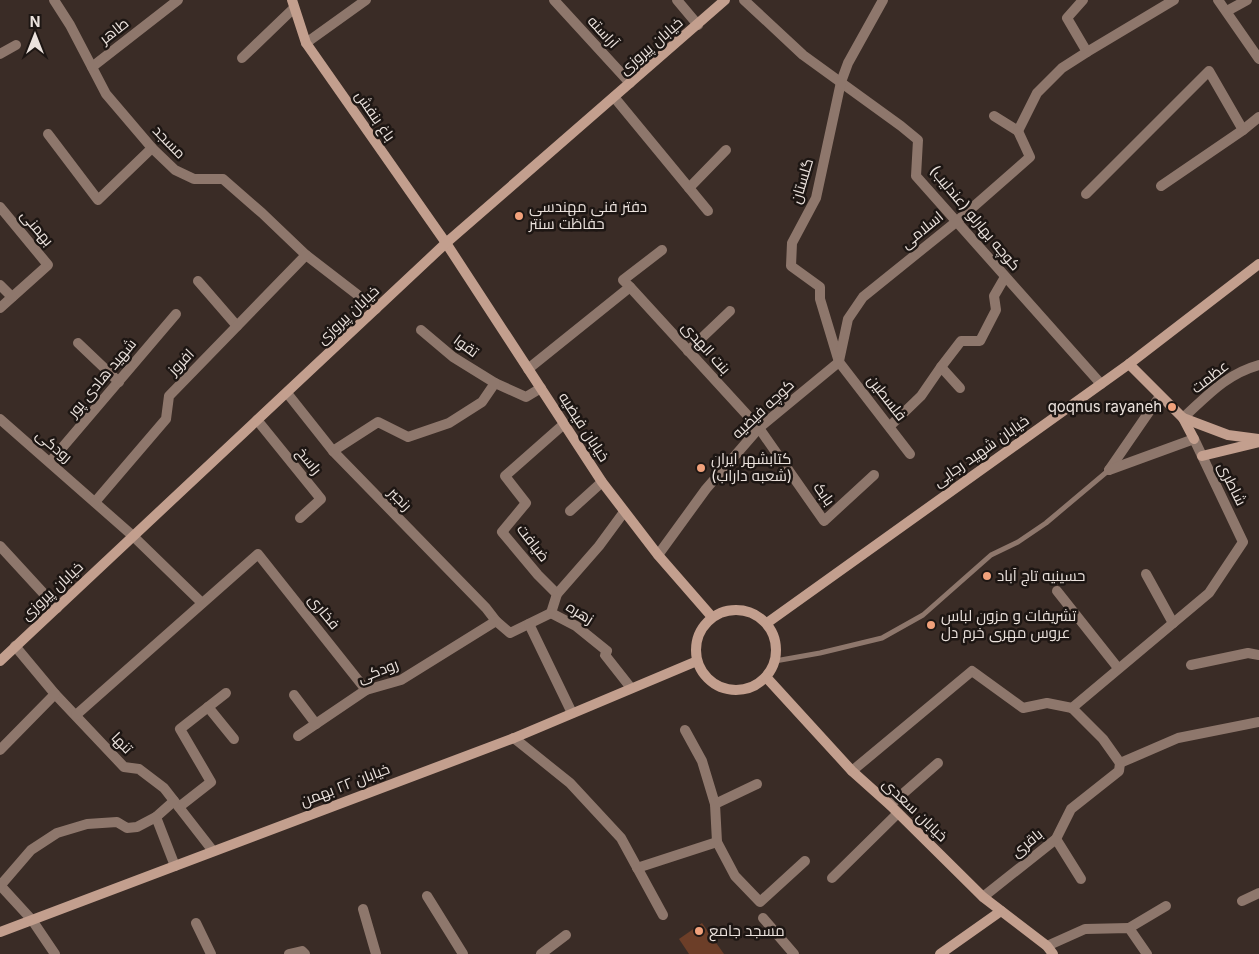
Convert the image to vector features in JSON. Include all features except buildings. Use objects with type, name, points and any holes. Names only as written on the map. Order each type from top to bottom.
[{"type":"main road","name":"خیابان پیروزی","points":[[0,661],[446,244],[725,0]]},
{"type":"main road","name":"باغ بنفش","points":[[293,4],[306,43],[446,244]]},
{"type":"main road","name":"خیابان فیضیه","points":[[446,244],[602,482],[658,555],[712,617]]},
{"type":"main road","name":"خیابان شهید رجایی","points":[[767,623],[1129,364],[1259,264]]},
{"type":"main road","points":[[1129,364],[1183,418],[1194,439]]},
{"type":"main road","points":[[1183,418],[1228,434],[1259,440]]},
{"type":"main road","points":[[1202,456],[1259,440]]},
{"type":"main road","points":[[735,609],[758,615],[767,623],[775,637],[776,645],[775,661],[766,677],[757,684],[745,689],[721,687],[711,681],[697,661],[696,641],[705,624],[712,617],[723,611],[735,609]]},
{"type":"main road","name":"خیابان ۲۲ بهمن","points":[[0,932],[514,738],[697,661]]},
{"type":"main road","name":"خیابان سعدی","points":[[766,677],[852,771],[890,805],[983,898],[1050,950]]},
{"type":"main road","points":[[940,954],[1001,911]]},
{"type":"street","name":"مسجد","points":[[54,0],[106,94],[152,148],[175,170],[194,180],[223,179],[306,254],[376,308]]},
{"type":"street","name":"طاهر","points":[[92,67],[178,0]]},
{"type":"street","points":[[306,43],[366,0]]},
{"type":"street","name":"آراسته","points":[[554,0],[630,84]]},
{"type":"street","points":[[678,0],[698,25]]},
{"type":"street","name":"کوچه بهارلو (عندلیب)","points":[[744,0],[803,55],[918,140],[916,176],[1101,384]]},
{"type":"street","name":"گلستان","points":[[839,362],[820,299],[820,287],[791,266],[792,243],[816,198],[840,82],[848,63],[884,0]]},
{"type":"street","points":[[1083,0],[1067,18],[1087,52]]},
{"type":"street","points":[[994,116],[1018,131],[1038,93],[1062,68],[1174,0]]},
{"type":"street","points":[[1218,0],[1259,59]]},
{"type":"street","points":[[1227,11],[1247,0]]},
{"type":"street","points":[[242,58],[293,4]]},
{"type":"street","points":[[0,54],[16,45]]},
{"type":"street","points":[[1086,194],[1210,71],[1243,130]]},
{"type":"street","points":[[614,97],[708,211]]},
{"type":"street","points":[[1161,186],[1259,117]]},
{"type":"street","name":"اسلامی","points":[[839,362],[848,319],[863,297],[956,222],[1030,156],[1018,131]]},
{"type":"street","points":[[48,134],[98,200],[152,148]]},
{"type":"street","points":[[689,188],[726,150]]},
{"type":"street","name":"بهمنی","points":[[0,207],[48,265],[0,308]]},
{"type":"street","points":[[528,369],[630,287],[623,280],[662,250]]},
{"type":"street","name":"افروز","points":[[95,502],[166,419],[169,396],[306,254]]},
{"type":"street","points":[[890,426],[921,396],[962,341],[980,342],[996,310],[994,296],[1005,277]]},
{"type":"street","points":[[198,280],[237,326]]},
{"type":"street","points":[[0,285],[12,297]]},
{"type":"street","name":"بنت الهدی","points":[[630,287],[759,428]]},
{"type":"street","points":[[688,351],[730,311]]},
{"type":"street","name":"شهید هادی پور","points":[[50,462],[176,314]]},
{"type":"street","name":"تقوا","points":[[421,330],[453,357],[494,383],[526,397],[541,388]]},
{"type":"street","points":[[78,343],[119,382]]},
{"type":"street","name":"فلسطین","points":[[839,362],[910,454]]},
{"type":"street","name":"کوچه فیضیه","points":[[658,555],[706,489],[759,428],[839,362]]},
{"type":"street","name":"عظمت","points":[[1183,418],[1228,377],[1247,368],[1259,365]]},
{"type":"street","points":[[941,367],[960,388]]},
{"type":"street","points":[[333,451],[378,422],[408,437],[449,423],[482,402],[494,383]]},
{"type":"street","name":"رنجبر","points":[[287,393],[333,451],[486,608],[496,621]]},
{"type":"street","points":[[1109,470],[1160,396]]},
{"type":"street","name":"رودکی","points":[[0,419],[133,536],[202,603]]},
{"type":"street","name":"راسخ","points":[[257,420],[321,499],[300,518]]},
{"type":"street","name":"ضیافت","points":[[557,594],[538,575],[502,532],[526,503],[505,476],[564,424]]},
{"type":"street","name":"بابک","points":[[759,428],[824,521],[874,475]]},
{"type":"street","points":[[1109,470],[1194,439]]},
{"type":"street","name":"شاطری","points":[[1173,623],[1209,593],[1243,542],[1194,439]]},
{"type":"street","points":[[570,511],[602,482]]},
{"type":"street","name":"زهره","points":[[624,512],[599,546],[557,594],[551,613],[576,626],[607,652],[605,655],[631,688]]},
{"type":"street","points":[[0,546],[57,608]]},
{"type":"street","name":"فخاری","points":[[202,603],[258,554],[366,690]]},
{"type":"street","points":[[1072,708],[1173,623],[1146,574]]},
{"type":"street","points":[[1056,592],[1118,668]]},
{"type":"street","points":[[76,715],[202,603]]},
{"type":"street","points":[[496,621],[510,633],[551,613]]},
{"type":"street","name":"رودکی","points":[[298,736],[366,690],[401,680],[496,621]]},
{"type":"street","points":[[529,624],[572,713]]},
{"type":"street","name":"تنها","points":[[14,646],[55,694],[124,767],[139,769],[164,788],[212,851]]},
{"type":"street","points":[[1192,665],[1248,653],[1259,655]]},
{"type":"street","points":[[852,771],[972,671],[1023,708],[1047,703],[1072,708],[1103,739],[1120,763]]},
{"type":"street","points":[[55,954],[32,920],[0,886],[31,850],[57,833],[86,824],[118,822],[126,828],[137,827],[211,782],[180,729],[226,693]]},
{"type":"street","points":[[0,750],[55,694]]},
{"type":"street","points":[[294,695],[316,724]]},
{"type":"street","points":[[208,707],[234,739]]},
{"type":"street","name":"باقری","points":[[983,898],[1056,839],[1071,809],[1119,771],[1120,763],[1178,738],[1258,724]]},
{"type":"street","points":[[685,730],[702,761],[715,804],[717,842],[735,876],[760,902],[805,861]]},
{"type":"street","points":[[514,738],[570,783],[620,838],[663,915]]},
{"type":"street","points":[[890,805],[938,763]]},
{"type":"street","points":[[715,804],[757,784]]},
{"type":"street","points":[[832,878],[898,814]]},
{"type":"street","points":[[156,817],[175,866]]},
{"type":"street","points":[[1056,839],[1081,879]]},
{"type":"street","points":[[637,868],[717,842]]},
{"type":"street","points":[[1242,901],[1259,894]]},
{"type":"street","points":[[427,896],[463,954]]},
{"type":"street","points":[[1050,950],[1085,929],[1129,928],[1166,906]]},
{"type":"street","points":[[363,908],[376,954]]},
{"type":"street","points":[[763,918],[794,954]]},
{"type":"street","points":[[196,923],[211,954]]},
{"type":"street","points":[[1129,928],[1147,954]]},
{"type":"street","points":[[541,954],[566,936]]},
{"type":"street","points":[[289,954],[302,951],[305,954]]},
{"type":"lane","points":[[775,661],[820,653],[882,638],[915,620],[991,555],[1018,542],[1046,524],[1109,470]]},
{"type":"place","name":"دفتر فنی مهندسی حفاظت سنتر","points":[[519,216]]},
{"type":"place","name":"qoqnus rayaneh","points":[[1172,407]]},
{"type":"place","name":"کتابشهر ایران (شعبه داراب)","points":[[701,468]]},
{"type":"place","name":"حسینیه تاج آباد","points":[[987,576]]},
{"type":"place","name":"تشریفات و مزون لباس عروس مهری خرم دل","points":[[931,625]]},
{"type":"place","name":"مسجد جامع","points":[[699,931]]}]
